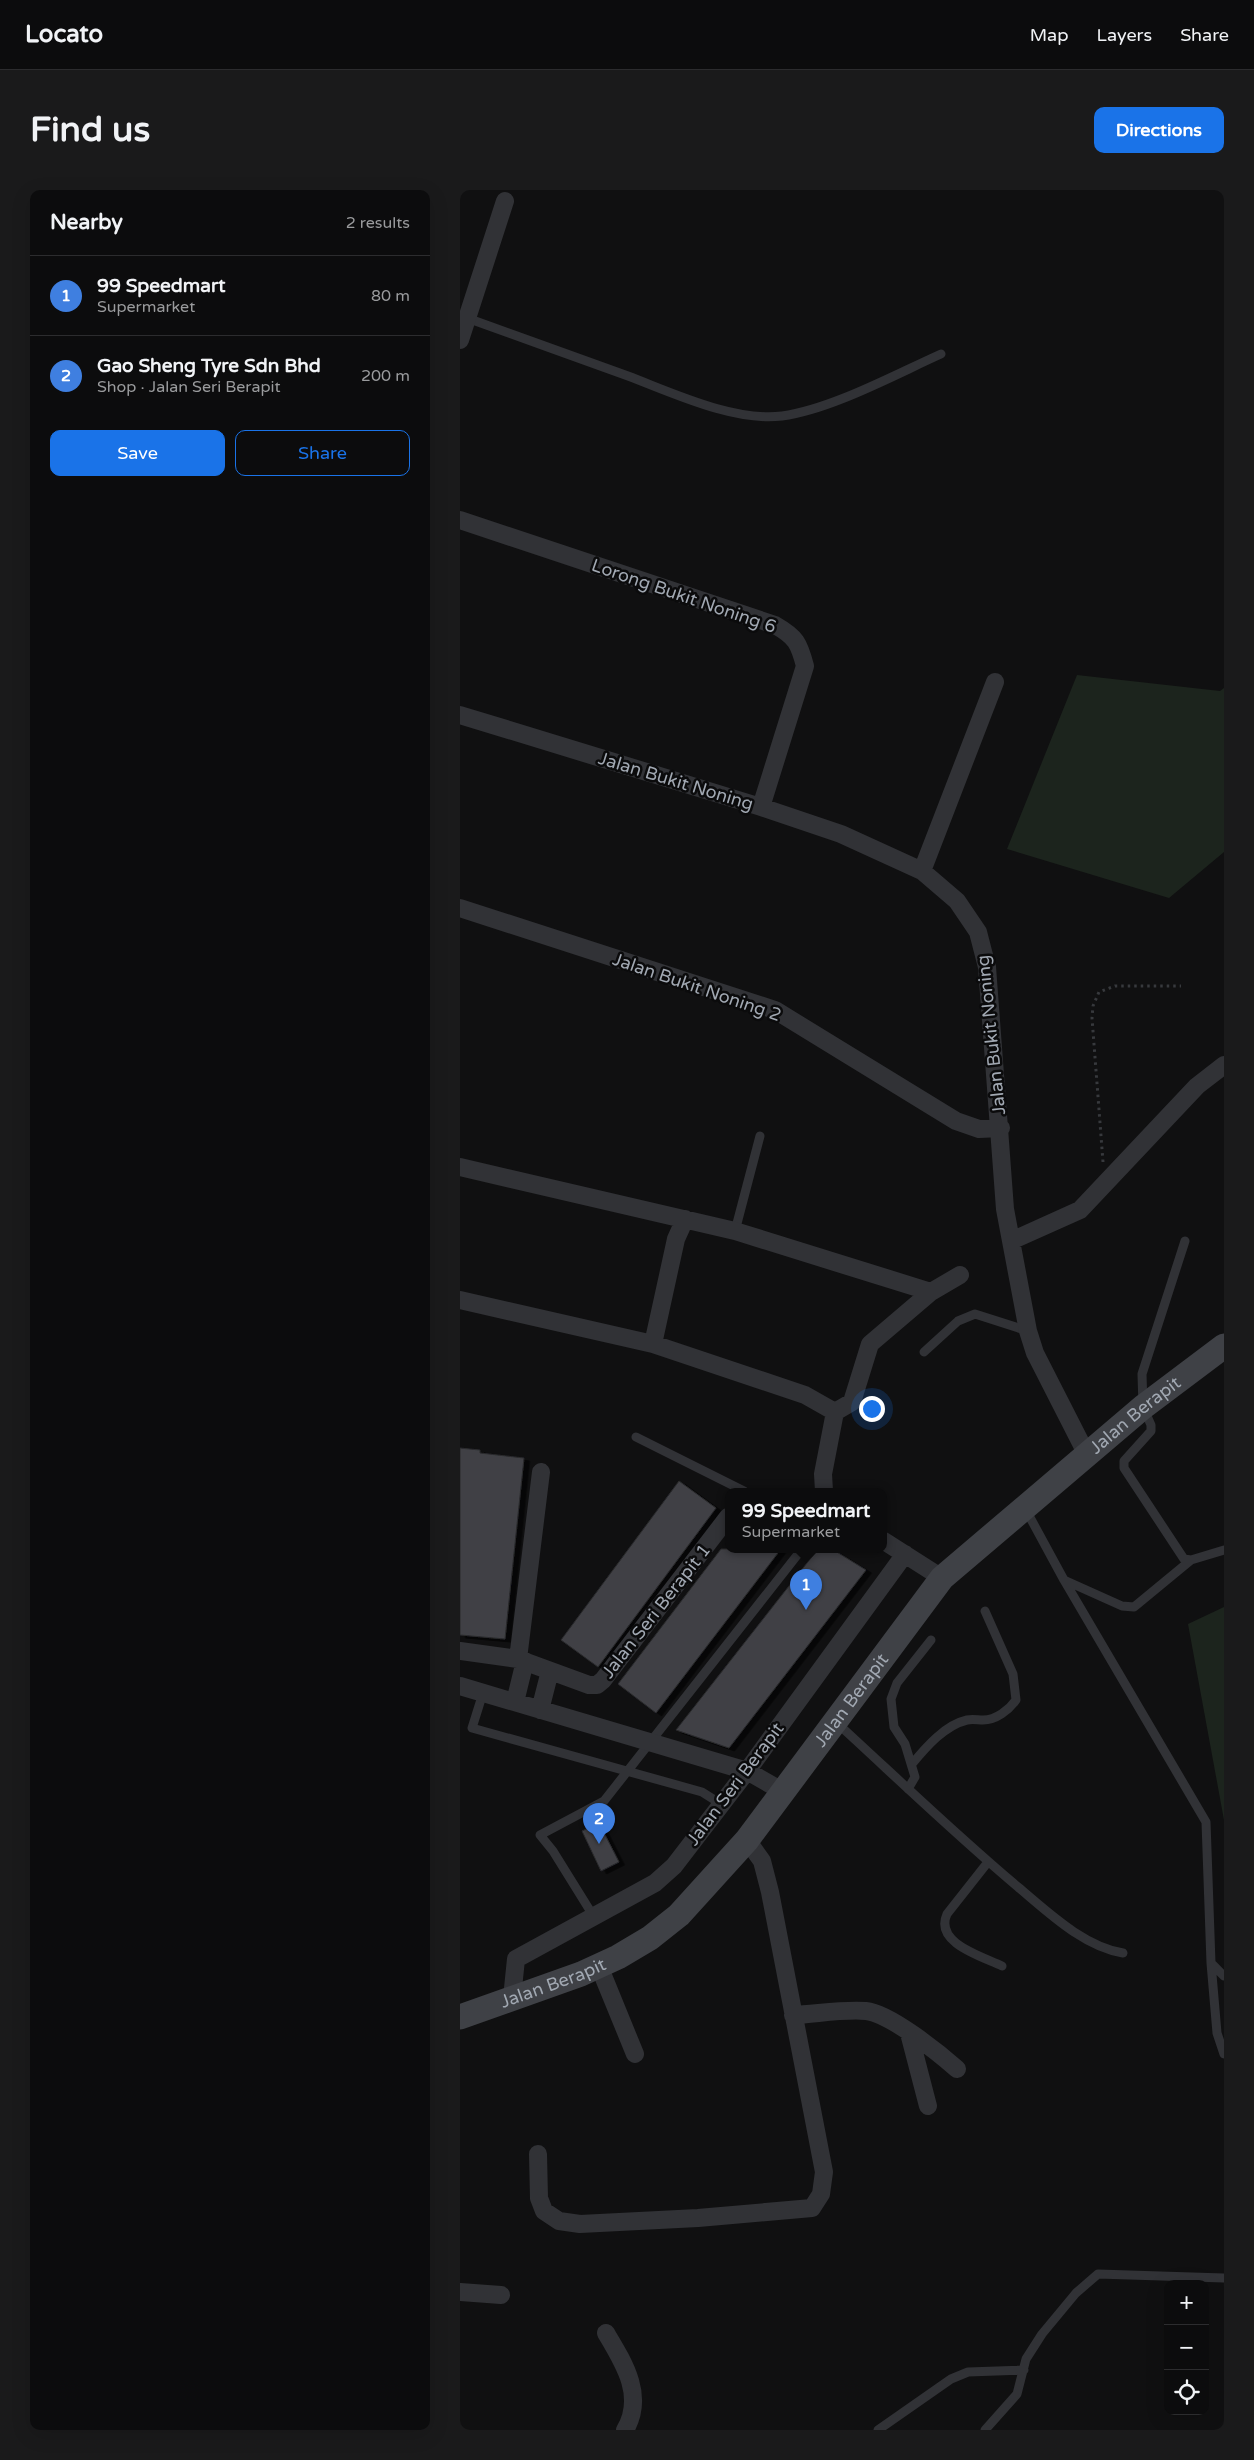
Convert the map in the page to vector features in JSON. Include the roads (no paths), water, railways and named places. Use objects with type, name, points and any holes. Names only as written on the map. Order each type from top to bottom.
[{"type":"main road","name":"Jalan Berapit","points":[[460,2017],[599,1966],[650,1938],[679,1916],[747,1840],[942,1578],[1143,1407],[1224,1346]]},
{"type":"street","points":[[460,340],[505,201]]},
{"type":"street","name":"Lorong Bukit Noning 6","points":[[460,520],[775,625],[792,635],[800,648],[805,666],[761,807]]},
{"type":"street","points":[[922,872],[996,682]]},
{"type":"street","name":"Jalan Bukit Noning","points":[[460,716],[761,807],[841,834],[922,872],[957,901],[978,932],[987,967],[1001,1128],[1005,1209],[1028,1331],[1035,1353],[1087,1455]]},
{"type":"street","name":"Jalan Bukit Noning 2","points":[[460,908],[775,1010],[956,1121],[979,1129],[1001,1128]]},
{"type":"street","points":[[1011,1240],[1080,1210],[1197,1086],[1224,1065]]},
{"type":"street","points":[[460,1167],[736,1231],[931,1292]]},
{"type":"street","points":[[654,1344],[676,1239],[685,1219]]},
{"type":"street","points":[[824,1488],[822,1474],[835,1412],[852,1402],[870,1344],[931,1292],[960,1275]]},
{"type":"street","points":[[460,1300],[654,1344],[805,1395],[835,1412]]},
{"type":"street","points":[[514,1702],[522,1660],[540,1472]]},
{"type":"street","name":"Jalan Seri Berapit 1","points":[[460,1651],[522,1660],[589,1685],[597,1685],[603,1680],[725,1522]]},
{"type":"street","points":[[887,1543],[942,1578]]},
{"type":"street","name":"Jalan Seri Berapit","points":[[512,1998],[516,1959],[655,1884],[674,1866],[747,1771],[905,1554]]},
{"type":"street","points":[[540,1710],[550,1671]]},
{"type":"street","points":[[460,1686],[747,1771],[782,1791]]},
{"type":"street","points":[[538,2154],[538,2198],[544,2211],[559,2221],[580,2224],[609,2223],[797,2211],[812,2208],[821,2194],[824,2172],[766,1877],[762,1861],[747,1840]]},
{"type":"street","points":[[599,1966],[635,2054]]},
{"type":"street","points":[[793,2015],[867,2011],[884,2016],[944,2057],[957,2069]]},
{"type":"street","points":[[909,2033],[928,2106]]},
{"type":"street","points":[[460,2292],[501,2295]]},
{"type":"street","points":[[606,2333],[624,2364],[634,2397],[631,2419],[625,2430]]},
{"type":"lane","points":[[467,318],[698,402],[758,416],[781,416],[813,408],[941,354]]},
{"type":"lane","points":[[736,1231],[760,1136]]},
{"type":"lane","points":[[1185,1240],[1142,1374],[1143,1407],[1151,1424],[1151,1431],[1124,1461],[1124,1468],[1184,1559],[1191,1560]]},
{"type":"lane","points":[[924,1352],[958,1321],[975,1314],[1028,1331]]},
{"type":"lane","points":[[636,1437],[738,1488]]},
{"type":"lane","points":[[1025,1507],[1064,1580],[1206,1822],[1211,1963],[1217,2033],[1224,2054]]},
{"type":"lane","points":[[1064,1580],[1122,1606],[1134,1606],[1191,1560],[1224,1550]]},
{"type":"lane","points":[[594,1917],[553,1851],[540,1835],[604,1801],[799,1553]]},
{"type":"lane","points":[[912,1764],[928,1745],[952,1726],[968,1720],[986,1720],[997,1716],[1010,1708],[1016,1700],[1013,1674],[985,1611]]},
{"type":"lane","points":[[908,1789],[915,1777],[904,1744],[894,1727],[891,1699],[897,1682],[931,1640]]},
{"type":"lane","points":[[483,1693],[472,1728],[702,1792],[721,1804]]},
{"type":"lane","points":[[835,1721],[988,1862],[1060,1922],[1105,1950],[1123,1953]]},
{"type":"lane","points":[[988,1862],[947,1914],[944,1921],[944,1930],[954,1942],[1002,1966]]},
{"type":"lane","points":[[1211,1963],[1224,1976]]},
{"type":"lane","points":[[985,2430],[1017,2394],[1030,2353],[1058,2311],[1098,2274],[1224,2278]]},
{"type":"lane","points":[[878,2430],[951,2379],[968,2372],[1005,2369],[1024,2370]]},
{"type":"place","name":"99 Speedmart","points":[[806,1610]]},
{"type":"place","name":"Gao Sheng Tyre Sdn Bhd","points":[[599,1844]]}]
